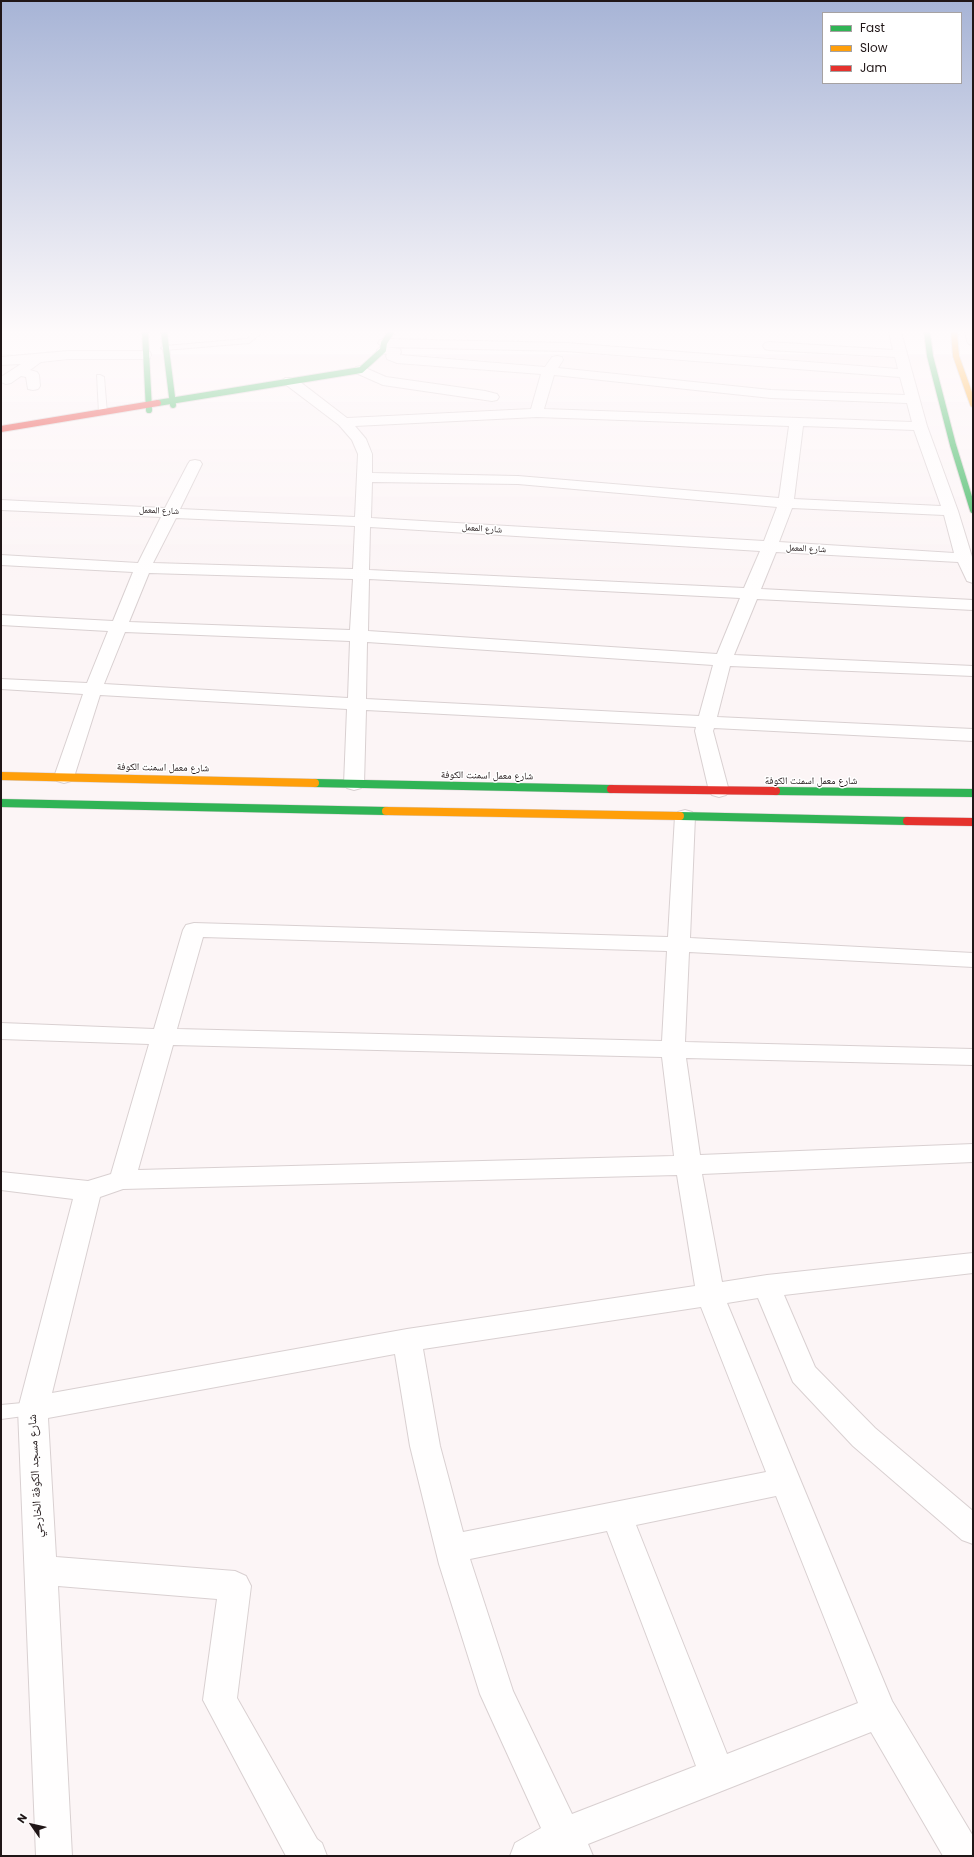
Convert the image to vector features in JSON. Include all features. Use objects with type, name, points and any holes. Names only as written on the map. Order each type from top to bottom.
[{"type":"street","points":[[1,429],[66,419]]},
{"type":"street","points":[[1,435],[90,419]]},
{"type":"street","points":[[340,419],[359,439],[365,454],[354,784]]},
{"type":"street","points":[[344,422],[415,419]]},
{"type":"street","points":[[727,419],[920,426]]},
{"type":"street","points":[[918,419],[950,511],[964,558],[973,578]]},
{"type":"street","points":[[948,419],[953,446],[973,510]]},
{"type":"street","points":[[718,791],[704,731],[723,660],[752,593],[786,503],[797,421]]},
{"type":"street","points":[[37,804],[33,798],[34,790],[41,782],[59,776],[143,568],[195,464]]},
{"type":"street","points":[[364,477],[518,480],[786,503],[950,511]]},
{"type":"street","name":"شارع المعمل","points":[[1,505],[363,522],[964,558]]},
{"type":"street","points":[[1,560],[143,568],[361,574],[973,605]]},
{"type":"street","points":[[1,620],[120,627],[359,636],[723,660],[973,671]]},
{"type":"street","points":[[1,684],[357,704],[973,735]]},
{"type":"street","points":[[1,776],[5,782],[3,792]]},
{"type":"street","name":"شارع معمل اسمنت الكوفة","points":[[1,776],[59,776],[354,784],[718,791],[973,793]]},
{"type":"street","points":[[1,803],[973,822]]},
{"type":"street","points":[[685,816],[673,1050],[688,1165],[710,1295],[880,1712],[964,1856]]},
{"type":"street","points":[[122,1180],[194,930],[678,944],[973,960]]},
{"type":"street","points":[[1,1031],[973,1057]]},
{"type":"street","points":[[1,1180],[88,1191],[122,1180],[688,1165],[973,1152]]},
{"type":"street","name":"شارع مسجد الكوفة الخارجي","points":[[54,1856],[33,1409],[88,1191]]},
{"type":"street","points":[[33,1409],[407,1340],[767,1286],[973,1263]]},
{"type":"street","points":[[767,1286],[803,1374],[864,1437],[973,1530]]},
{"type":"street","points":[[407,1340],[425,1446],[451,1549],[497,1694],[569,1846]]},
{"type":"street","points":[[451,1549],[785,1480]]},
{"type":"street","points":[[616,1515],[718,1776]]},
{"type":"street","points":[[41,1570],[235,1586],[220,1700],[304,1852],[309,1856]]},
{"type":"street","points":[[528,1856],[569,1846],[718,1776],[880,1712]]},
{"type":"lane","points":[[1,1412],[33,1409]]},
{"type":"traffic: fast","points":[[946,419],[973,510]]},
{"type":"traffic: fast","points":[[315,783],[611,789]]},
{"type":"traffic: fast","points":[[776,791],[973,793]]},
{"type":"traffic: fast","points":[[1,803],[386,811]]},
{"type":"traffic: fast","points":[[680,816],[907,821]]},
{"type":"traffic: slow","points":[[1,776],[315,783]]},
{"type":"traffic: slow","points":[[386,811],[680,816]]},
{"type":"traffic: jam","points":[[1,429],[63,419]]},
{"type":"traffic: jam","points":[[611,789],[776,791]]},
{"type":"traffic: jam","points":[[907,821],[973,822]]}]
